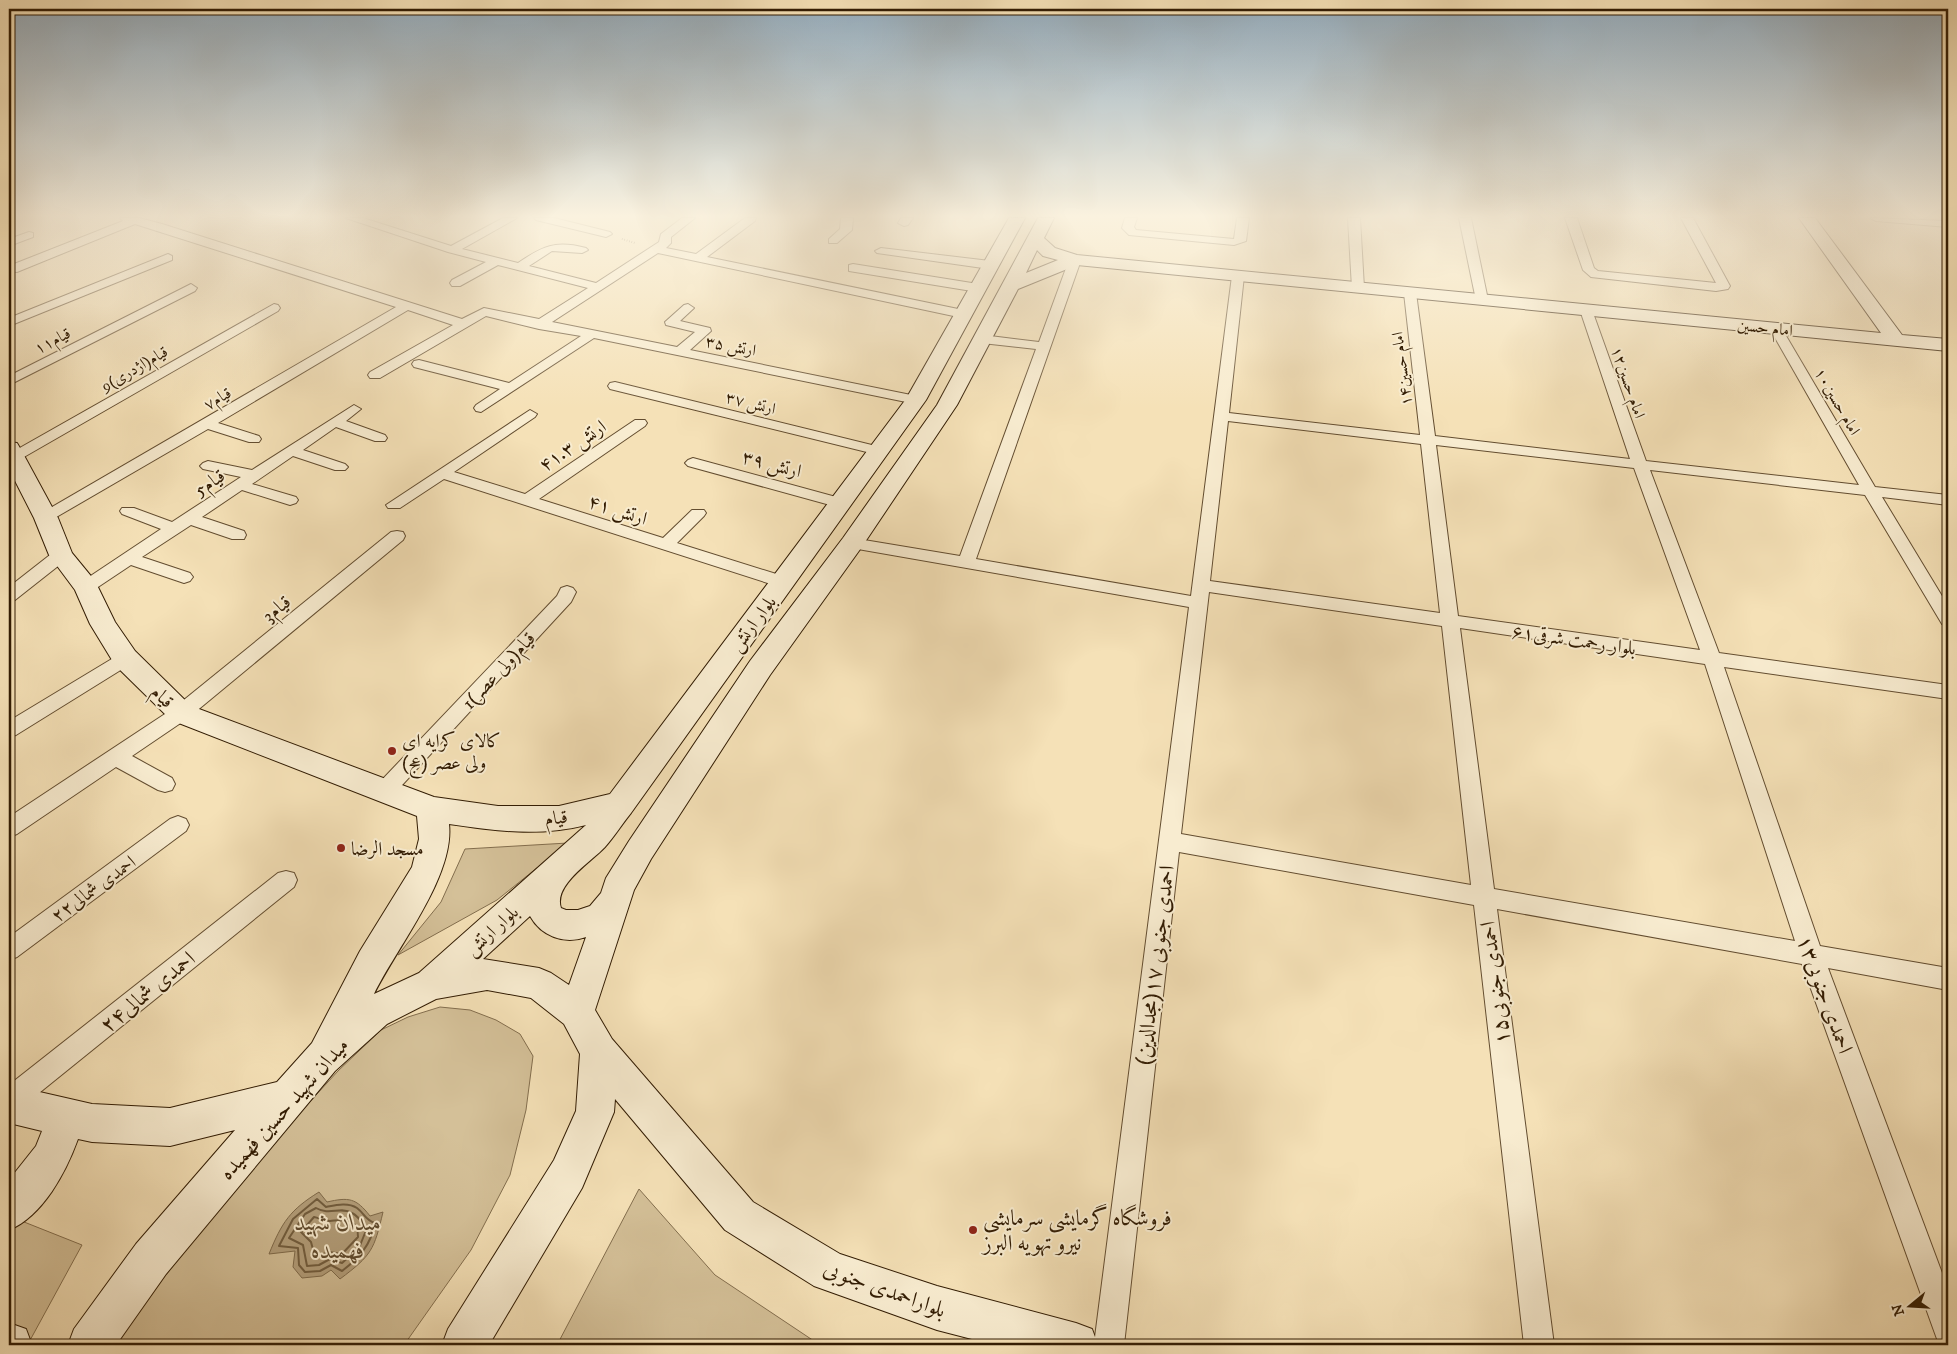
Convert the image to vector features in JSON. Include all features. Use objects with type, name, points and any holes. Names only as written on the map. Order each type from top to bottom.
[{"type":"main road","name":"بلوار ارتش","points":[[431,984],[594,838],[916,400],[982,281]]},
{"type":"main road","name":"بلوار ارتش","points":[[577,1012],[616,899],[618,888],[640,850],[760,668],[852,543],[947,405],[1013,281]]},
{"type":"main road","points":[[1011,285],[1021,281]]},
{"type":"main road","name":"امام حسین","points":[[1290,281],[1948,345]]},
{"type":"main road","points":[[1853,281],[1896,340]]},
{"type":"main road","name":"قیام","points":[[12,464],[46,518],[60,555],[86,586],[102,624],[125,658],[181,713],[432,809],[498,819],[558,819],[620,804]]},
{"type":"main road","points":[[322,1058],[372,962],[427,872],[435,839],[432,809]]},
{"type":"main road","points":[[560,867],[544,893],[543,907],[549,918],[562,925],[579,925],[602,916],[616,899]]},
{"type":"main road","name":"میدان شهید حسین فهمیده","points":[[90,1345],[150,1258],[322,1058],[374,1012],[431,984],[487,974],[539,984],[577,1012],[599,1052]]},
{"type":"main road","points":[[464,1345],[568,1174],[594,1112],[599,1052]]},
{"type":"main road","name":"بلواراحمدی جنوبی","points":[[599,1052],[739,1216],[829,1271],[936,1308],[1076,1345]]},
{"type":"main road","points":[[9,1102],[66,1118],[92,1123],[170,1127],[288,1098]]},
{"type":"main road","points":[[9,1210],[18,1202],[51,1159],[66,1118]]},
{"type":"street","points":[[9,322],[110,281]]},
{"type":"street","points":[[329,281],[463,324]]},
{"type":"street","points":[[575,281],[598,287]]},
{"type":"street","points":[[538,325],[607,281]]},
{"type":"street","points":[[808,281],[963,314]]},
{"type":"street","points":[[935,281],[978,288]]},
{"type":"street","points":[[966,563],[1067,281]]},
{"type":"street","name":"احمدی جنوبی ۱۷(مجدالدین)","points":[[1109,1345],[1237,281]]},
{"type":"street","points":[[1358,281],[1358,288]]},
{"type":"street","points":[[1478,281],[1482,300]]},
{"type":"street","points":[[1662,281],[1724,286],[1721,281]]},
{"type":"street","name":"قیام۱۱","points":[[9,381],[191,288]]},
{"type":"street","name":"امام حسین۱۴","points":[[1410,293],[1450,621]]},
{"type":"street","name":"قیام۷","points":[[46,518],[406,306]]},
{"type":"street","name":"قیام(اژدری)9","points":[[12,464],[274,308]]},
{"type":"street","points":[[679,352],[705,331],[670,322],[688,308]]},
{"type":"street","name":"امام حسین۱۲","points":[[1586,310],[1640,465],[1712,658]]},
{"type":"street","name":"ارتش ۳۵","points":[[375,375],[484,312],[538,325],[592,334],[916,400]]},
{"type":"street","name":"امام حسین۱۰","points":[[1776,328],[1870,491]]},
{"type":"street","points":[[481,408],[592,334]]},
{"type":"street","points":[[982,339],[1044,346]]},
{"type":"street","points":[[419,364],[511,388]]},
{"type":"street","name":"ارتش ۳۷","points":[[615,386],[878,451]]},
{"type":"street","name":"قیام5","points":[[86,586],[130,559],[354,409]]},
{"type":"street","points":[[394,505],[530,414]]},
{"type":"street","points":[[1221,416],[1948,500]]},
{"type":"street","points":[[335,422],[380,438]]},
{"type":"street","name":"ارتش ۴۱.۳","points":[[527,500],[640,423]]},
{"type":"street","points":[[207,424],[254,439]]},
{"type":"street","points":[[291,451],[340,467]]},
{"type":"street","name":"ارتش ۳۹","points":[[693,463],[841,502]]},
{"type":"street","points":[[208,466],[256,475]]},
{"type":"street","name":"ارتش ۴۱","points":[[442,473],[783,582]]},
{"type":"street","points":[[241,484],[290,500]]},
{"type":"street","points":[[1870,491],[1948,620]]},
{"type":"street","points":[[128,511],[175,529]]},
{"type":"street","points":[[665,544],[698,513]]},
{"type":"street","points":[[190,519],[238,535]]},
{"type":"street","name":"قیام3","points":[[9,828],[181,713],[397,536]]},
{"type":"street","name":"بلوار رحمت شرقی۶۱","points":[[852,543],[966,563],[1199,594],[1450,621],[1948,692]]},
{"type":"street","points":[[9,596],[60,555]]},
{"type":"street","points":[[130,559],[184,577]]},
{"type":"street","name":"قیام(ولی عصر)1","points":[[385,790],[565,598],[567,592]]},
{"type":"street","name":"احمدی جنوبی۱۵","points":[[1450,621],[1539,1345]]},
{"type":"street","points":[[9,730],[125,658]]},
{"type":"street","name":"احمدی جنوبی۱۳","points":[[1712,658],[1811,955],[1948,1328]]},
{"type":"street","points":[[116,757],[165,784]]},
{"type":"street","name":"احمدی شمالی۲۲","points":[[9,950],[178,825]]},
{"type":"street","points":[[1169,841],[1948,979]]},
{"type":"street","name":"احمدی شمالی۲۴","points":[[9,1102],[286,880]]},
{"type":"shaded area","points":[[568,843],[497,900],[398,955],[441,902],[465,849]]},
{"type":"shaded area","points":[[440,1007],[470,1010],[496,1020],[520,1034],[533,1056],[526,1110],[510,1175],[471,1250],[404,1345],[112,1345],[167,1264],[264,1152],[338,1071],[381,1030],[408,1017]]},
{"type":"shaded area","points":[[639,1189],[715,1275],[820,1345],[557,1345]]},
{"type":"shaded area","points":[[9,1216],[82,1245],[28,1344],[9,1321]]},
{"type":"water","name":"میدان شهید فهمیده","points":[[319,1192],[327,1202],[352,1200],[370,1216],[383,1212],[374,1244],[370,1251],[359,1264],[340,1279],[331,1270],[322,1276],[302,1278],[293,1267],[295,1251],[269,1254],[278,1233],[288,1218],[301,1205]]},
{"type":"place","name":"کالای کرایه ای ولی عصر (عج)","points":[[392,751]]},
{"type":"place","name":"مسجد الرضا","points":[[341,848]]},
{"type":"place","name":"فروشگاه گرمایشی سرمایشی نیرو تهویه البرز","points":[[973,1230]]}]
